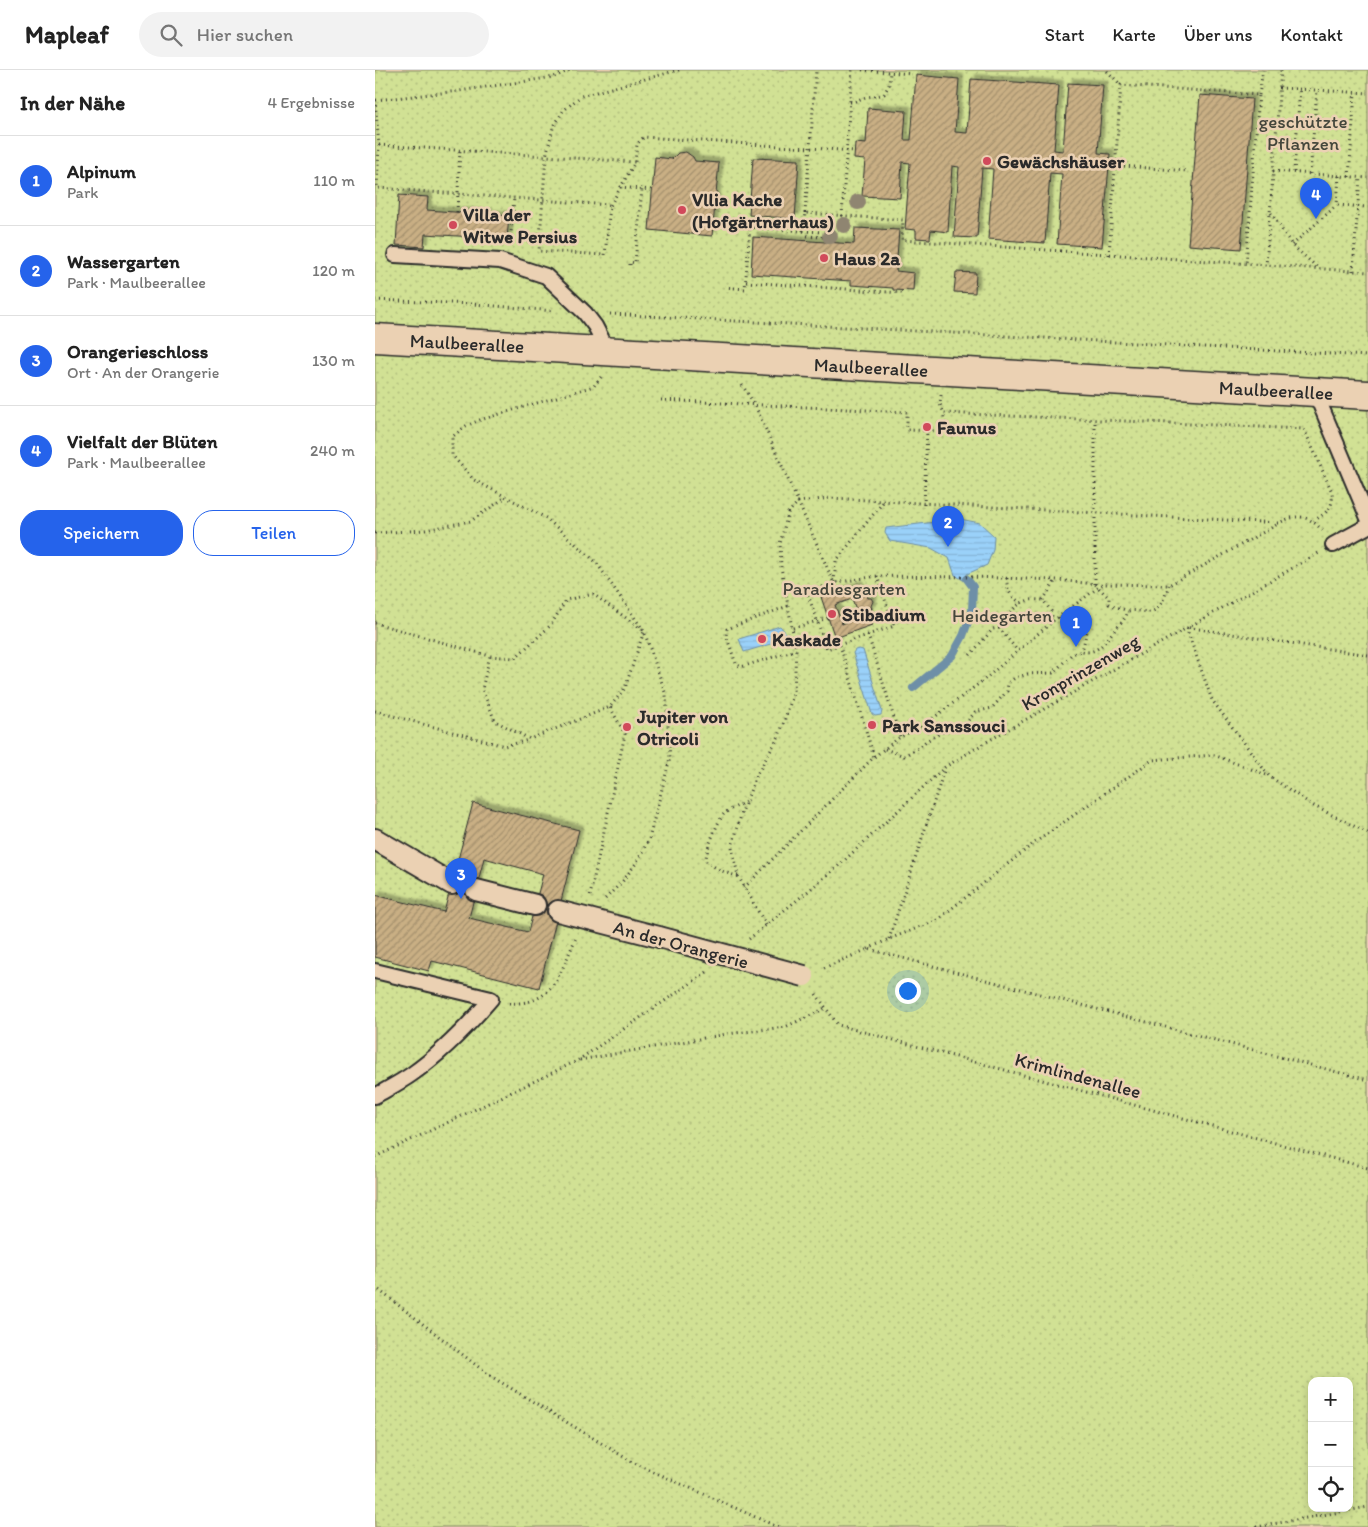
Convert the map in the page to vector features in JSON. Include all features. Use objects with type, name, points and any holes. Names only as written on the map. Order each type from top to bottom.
[{"type":"street","name":"Maulbeerallee","points":[[375,338],[1368,395]]},
{"type":"street","points":[[375,839],[452,884]]},
{"type":"street","points":[[476,890],[535,906]]},
{"type":"street","name":"An der Orangerie","points":[[558,912],[804,976]]},
{"type":"lane","points":[[395,255],[500,261],[546,276],[585,313],[595,326],[609,351]]},
{"type":"lane","points":[[1315,392],[1368,518]]},
{"type":"lane","points":[[1333,545],[1368,526]]},
{"type":"lane","points":[[375,971],[491,999],[468,1026],[445,1048],[412,1075],[375,1096]]},
{"type":"path","points":[[570,70],[554,77],[459,91],[375,100],[379,145],[377,188],[610,206]]},
{"type":"path","points":[[679,70],[581,96],[563,110],[553,128],[546,156],[539,251],[605,255],[610,206],[635,162],[637,144],[644,137],[854,151]]},
{"type":"path","points":[[803,231],[816,70]]},
{"type":"path","points":[[843,216],[852,70]]},
{"type":"path","points":[[862,70],[897,71],[912,74]]},
{"type":"path","points":[[1246,264],[1259,95],[1263,70]]},
{"type":"path","points":[[1266,266],[1281,70]]},
{"type":"path","points":[[1107,71],[1121,85],[1259,95]]},
{"type":"path","points":[[850,102],[857,102],[866,97],[884,94],[889,85],[890,72]]},
{"type":"path","points":[[1109,255],[1121,85]]},
{"type":"path","points":[[1279,88],[1368,94]]},
{"type":"path","points":[[1294,172],[1300,89]]},
{"type":"path","points":[[1310,174],[1317,90]]},
{"type":"path","points":[[1349,177],[1355,93]]},
{"type":"path","points":[[379,145],[635,162]]},
{"type":"path","points":[[457,212],[460,150]]},
{"type":"path","points":[[1109,165],[1187,171]]},
{"type":"path","points":[[1273,171],[1368,178]]},
{"type":"path","points":[[1337,205],[1339,176]]},
{"type":"path","points":[[1353,271],[1360,177]]},
{"type":"path","points":[[620,187],[652,190]]},
{"type":"path","points":[[630,265],[630,262],[635,263],[642,189]]},
{"type":"path","points":[[503,247],[510,247],[514,198]]},
{"type":"path","points":[[1291,245],[1337,205],[1368,207]]},
{"type":"path","points":[[1270,211],[1291,245],[1319,269]]},
{"type":"path","points":[[805,213],[903,220],[902,240],[1368,272]]},
{"type":"path","points":[[728,226],[823,232],[823,237],[807,236],[807,241]]},
{"type":"path","points":[[724,287],[745,289],[750,227]]},
{"type":"path","points":[[746,282],[902,293]]},
{"type":"path","points":[[375,300],[473,304],[585,313],[1368,356]]},
{"type":"path","points":[[585,918],[622,882],[637,862],[649,839],[670,758],[667,695],[644,631],[596,562],[546,518],[475,480],[452,455],[452,437],[466,426],[480,420],[594,386],[605,372],[609,351]]},
{"type":"path","points":[[720,358],[749,393],[834,583]]},
{"type":"path","points":[[661,400],[907,412],[907,430],[944,431],[944,413],[1304,429],[1332,492],[1333,500],[1331,507],[1314,521]]},
{"type":"path","points":[[1095,420],[1095,584]]},
{"type":"path","points":[[924,505],[927,430]]},
{"type":"path","points":[[375,532],[425,530],[471,521],[506,497]]},
{"type":"path","points":[[1279,523],[924,505],[830,498],[798,502],[788,513],[780,544],[781,567],[796,650],[794,692],[779,736],[755,776],[732,847],[744,888],[875,757],[900,737],[923,726],[985,679],[1053,621],[1103,584],[1169,585],[1290,518],[1302,517],[1314,521],[1327,535],[1333,545]]},
{"type":"path","points":[[834,583],[835,561],[884,501]]},
{"type":"path","name":"Kronprinzenweg","points":[[744,888],[766,925],[834,870],[945,767],[1186,627],[1333,545]]},
{"type":"path","points":[[877,576],[894,626],[827,649],[807,592],[834,583],[877,576],[953,576],[1055,580],[1095,584],[1109,598],[1109,604],[1128,611],[1150,612],[1157,610],[1164,599],[1169,585]]},
{"type":"path","points":[[1007,578],[1007,589],[1012,597],[1021,603]]},
{"type":"path","points":[[1043,600],[1055,580]]},
{"type":"path","points":[[375,623],[490,656],[515,658],[551,625],[566,600],[593,594],[644,631]]},
{"type":"path","points":[[999,628],[1002,622],[1021,603],[1043,600]]},
{"type":"path","points":[[1043,600],[1051,611],[1053,621]]},
{"type":"path","points":[[788,606],[727,629],[726,635],[736,664],[741,666],[796,650]]},
{"type":"path","points":[[885,749],[904,756],[926,741],[951,728],[961,726],[975,712],[992,708],[1007,691],[1009,683],[1015,678],[1028,674],[1053,673],[1072,654],[1082,651],[1087,652],[1105,644],[1126,617],[1128,611]]},
{"type":"path","points":[[1059,617],[1061,624],[1064,626],[1079,626],[1087,631],[1082,651]]},
{"type":"path","points":[[793,628],[828,618]]},
{"type":"path","points":[[1269,776],[1212,700],[1186,627],[1368,655]]},
{"type":"path","points":[[999,628],[1017,650]]},
{"type":"path","points":[[970,654],[993,629],[999,628]]},
{"type":"path","points":[[375,711],[504,746],[530,739],[611,707],[625,688],[644,631]]},
{"type":"path","points":[[868,635],[900,737]]},
{"type":"path","points":[[840,645],[875,757]]},
{"type":"path","points":[[490,656],[481,689],[495,721],[530,739]]},
{"type":"path","points":[[491,999],[521,1004],[541,997],[554,986],[585,918],[625,734],[611,707]]},
{"type":"path","points":[[804,976],[936,920],[1033,844],[1152,760],[1214,755],[1269,776],[1312,805],[1368,833]]},
{"type":"path","points":[[889,939],[945,767]]},
{"type":"path","points":[[739,876],[713,866],[706,861],[705,856],[711,838],[724,813],[746,802]]},
{"type":"path","points":[[868,949],[1368,1080]]},
{"type":"path","name":"Krimlindenallee","points":[[804,976],[838,1025],[1368,1168]]},
{"type":"path","points":[[375,1157],[577,1061],[698,978]]},
{"type":"path","points":[[577,1061],[727,1034],[785,1027],[826,1008]]},
{"type":"path","points":[[375,1287],[489,1375],[634,1463],[778,1527]]},
{"type":"path","points":[[1256,1527],[1368,1508]]},
{"type":"green space","name":"Park Sanssouci","points":[[375,70],[1368,70],[1368,1527],[375,1527]]},
{"type":"water","points":[[960,519],[980,523],[994,536],[993,550],[987,565],[967,574],[967,579],[963,580],[955,575],[949,558],[931,548],[890,541],[885,533],[886,528]]},
{"type":"water","name":"Kaskade","points":[[780,626],[785,632],[784,640],[744,652],[739,639]]},
{"type":"water","points":[[859,649],[863,650],[882,711],[881,715],[875,716],[872,714],[853,653]]},
{"type":"building","name":"Gewächshäuser","points":[[916,75],[959,79],[955,132],[967,133],[971,79],[1059,85],[1054,150],[1063,151],[1068,83],[1103,85],[1098,153],[1110,154],[1102,247],[1057,244],[1062,174],[1050,173],[1045,243],[988,239],[993,169],[982,168],[977,238],[954,237],[959,167],[952,166],[948,232],[931,230],[930,239],[916,238],[916,230],[905,229],[910,163],[902,162],[900,198],[862,196],[865,160],[854,159],[855,143],[866,144],[868,108],[906,111],[904,140],[911,140]]},
{"type":"building","points":[[1200,95],[1252,99],[1241,249],[1188,245]]},
{"type":"building","name":"Vllia Kache (Hofgärtnerhaus)","points":[[686,152],[695,161],[719,163],[712,236],[649,230],[655,157],[672,159],[678,153]]},
{"type":"building","points":[[753,158],[799,160],[795,219],[749,215]]},
{"type":"building","name":"Villa der Witwe Persius","points":[[399,195],[428,197],[427,210],[509,216],[507,239],[425,234],[424,247],[396,245]]},
{"type":"building","name":"Haus 2a","points":[[855,228],[899,230],[896,271],[914,273],[913,291],[851,285],[851,281],[751,274],[753,237],[854,244]]},
{"type":"building","points":[[956,272],[976,273],[975,293],[954,292]]},
{"type":"building","name":"Stibadium","points":[[858,585],[862,596],[867,595],[873,601],[872,609],[867,611],[872,625],[835,638],[821,597]],"holes":[[[852,599],[859,617],[842,624],[835,605]]]},
{"type":"building","points":[[473,803],[579,830],[539,988],[432,961],[429,971],[375,957],[375,895],[444,912]],"holes":[[[484,858],[543,874],[528,932],[469,918]]]},
{"type":"waterway","points":[[913,688],[952,656],[963,636],[972,611],[973,587],[967,579]]},
{"type":"tunnel","points":[[452,884],[476,890]]},
{"type":"place","name":"Gewächshäuser","points":[[987,161]]},
{"type":"place","name":"Vllia Kache (Hofgärtnerhaus)","points":[[682,210]]},
{"type":"place","name":"Vielfalt der Blüten","points":[[1316,219]]},
{"type":"place","name":"Villa der Witwe Persius","points":[[453,225]]},
{"type":"place","name":"Haus 2a","points":[[824,258]]},
{"type":"place","name":"Faunus","points":[[927,427]]},
{"type":"place","name":"Wassergarten","points":[[948,547]]},
{"type":"place","name":"Stibadium","points":[[832,614]]},
{"type":"place","name":"Kaskade","points":[[762,639]]},
{"type":"place","name":"Alpinum","points":[[1076,647]]},
{"type":"place","name":"Park Sanssouci","points":[[872,725]]},
{"type":"place","name":"Jupiter von Otricoli","points":[[627,727]]},
{"type":"place","name":"Orangerieschloss","points":[[461,899]]},
{"type":"park label","name":"geschützte Pflanzen","points":[[1303,132]]},
{"type":"park label","name":"Paradiesgarten","points":[[844,588]]},
{"type":"park label","name":"Heidegarten","points":[[1002,615]]}]
